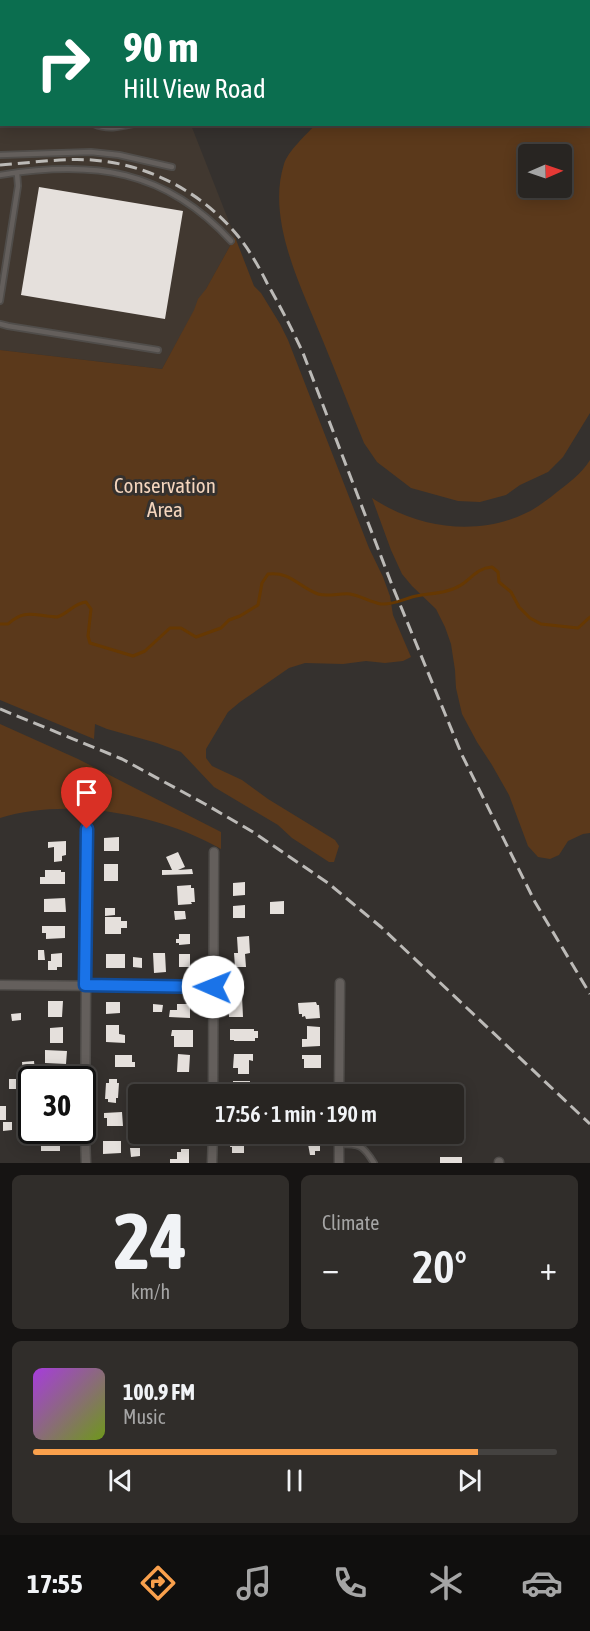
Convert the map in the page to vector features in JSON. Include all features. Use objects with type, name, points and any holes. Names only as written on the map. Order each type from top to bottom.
[{"type":"street","points":[[86,1163],[87,829]]},
{"type":"street","points":[[213,1084],[214,852]]},
{"type":"street","points":[[339,1084],[340,983]]},
{"type":"street","points":[[0,985],[213,987]]},
{"type":"street","points":[[212,1163],[213,1144]]},
{"type":"street","points":[[339,1144],[339,1163]]},
{"type":"lane","points":[[99,126],[114,128],[124,126]]},
{"type":"lane","points":[[0,155],[91,152],[119,155],[172,167]]},
{"type":"lane","points":[[0,174],[64,169],[116,172],[169,191],[194,207],[231,241]]},
{"type":"lane","points":[[0,301],[18,186],[17,173]]},
{"type":"lane","points":[[0,324],[158,350]]},
{"type":"lane","points":[[354,1144],[367,1151],[374,1163]]},
{"type":"shaded area","points":[[0,126],[191,126],[235,237],[162,369],[0,350]]},
{"type":"green space","points":[[314,126],[590,126],[590,413],[563,457],[548,472],[520,485],[506,495],[480,502],[458,501],[411,488],[377,462],[364,443],[289,254],[280,208],[280,186],[286,159]]},
{"type":"green space","name":"Conservation Area","points":[[235,237],[254,286],[261,293],[288,340],[369,548],[383,577],[390,596],[393,615],[411,657],[403,661],[385,663],[366,661],[343,664],[305,663],[289,668],[228,712],[206,749],[206,758],[212,766],[242,780],[268,799],[335,840],[339,846],[334,862],[329,862],[292,838],[278,825],[214,787],[181,752],[95,724],[94,739],[0,700],[0,350],[162,369],[198,299]]},
{"type":"green space","points":[[590,460],[590,833],[568,841],[559,855],[550,859],[538,857],[528,846],[509,795],[462,714],[456,688],[451,644],[445,627],[436,609],[402,574],[372,498],[408,516],[428,522],[468,527],[488,525],[526,513],[538,506],[575,478]]},
{"type":"green space","points":[[0,724],[78,759],[221,832],[221,849],[170,826],[114,812],[55,809],[0,818]]},
{"type":"building","points":[[39,187],[183,211],[165,319],[21,295]]},
{"type":"building","points":[[119,837],[119,851],[104,851],[104,838]]},
{"type":"building","points":[[66,841],[66,855],[62,856],[62,861],[54,862],[54,847],[48,848],[48,842]]},
{"type":"building","points":[[178,852],[185,867],[178,870],[192,869],[193,874],[162,875],[162,870],[172,870],[166,857]]},
{"type":"building","points":[[104,864],[118,864],[118,881],[104,881]]},
{"type":"building","points":[[45,870],[65,872],[65,884],[40,884],[40,877],[45,877]]},
{"type":"building","points":[[245,882],[245,895],[233,896],[233,883]]},
{"type":"building","points":[[191,885],[191,888],[194,888],[195,902],[178,905],[177,886]]},
{"type":"building","points":[[65,898],[66,912],[44,912],[44,899]]},
{"type":"building","points":[[284,901],[284,914],[270,914],[270,902]]},
{"type":"building","points":[[245,905],[245,918],[233,918],[233,906]]},
{"type":"building","points":[[105,908],[115,908],[115,915],[105,916]]},
{"type":"building","points":[[174,911],[185,911],[186,919],[175,920]]},
{"type":"building","points":[[105,917],[121,917],[121,921],[127,921],[127,928],[121,928],[121,934],[105,934]]},
{"type":"building","points":[[42,926],[65,926],[65,938],[46,939],[46,933],[42,933]]},
{"type":"building","points":[[179,934],[190,934],[190,944],[176,943]]},
{"type":"building","points":[[249,936],[250,953],[245,954],[246,967],[235,967],[234,953],[238,953],[237,937]]},
{"type":"building","points":[[38,950],[44,950],[45,960],[38,960]]},
{"type":"building","points":[[62,953],[62,967],[57,967],[57,970],[48,970],[51,954]]},
{"type":"building","points":[[153,953],[165,953],[166,972],[154,973]]},
{"type":"building","points":[[106,954],[125,954],[125,968],[106,968]]},
{"type":"building","points":[[179,954],[190,954],[190,967],[179,967]]},
{"type":"building","points":[[133,957],[142,958],[142,968],[133,967]]},
{"type":"building","points":[[228,996],[242,996],[243,1017],[229,1017]]},
{"type":"building","points":[[48,1001],[63,1001],[62,1017],[48,1017]]},
{"type":"building","points":[[106,1002],[120,1002],[120,1013],[106,1014]]},
{"type":"building","points":[[316,1002],[319,1005],[320,1018],[306,1019],[305,1016],[302,1017],[302,1014],[299,1014],[298,1003]]},
{"type":"building","points":[[153,1004],[163,1005],[162,1012],[153,1012]]},
{"type":"building","points":[[177,1004],[190,1004],[190,1018],[169,1017],[170,1010],[177,1010]]},
{"type":"building","points":[[21,1013],[21,1020],[12,1021],[11,1014]]},
{"type":"building","points":[[106,1025],[119,1025],[119,1034],[125,1035],[125,1043],[106,1042]]},
{"type":"building","points":[[307,1026],[320,1027],[320,1046],[302,1047],[302,1039],[307,1039]]},
{"type":"building","points":[[63,1027],[63,1043],[50,1043],[50,1028]]},
{"type":"building","points":[[230,1029],[254,1029],[258,1031],[258,1038],[255,1038],[255,1041],[230,1040]]},
{"type":"building","points":[[172,1030],[193,1030],[193,1047],[174,1047]]},
{"type":"building","points":[[45,1050],[67,1051],[66,1064],[45,1063]]},
{"type":"building","points":[[178,1054],[190,1055],[189,1072],[177,1072]]},
{"type":"building","points":[[234,1054],[253,1054],[253,1061],[249,1060],[249,1074],[238,1074],[238,1068],[233,1068]]},
{"type":"building","points":[[115,1055],[132,1055],[135,1067],[115,1067]]},
{"type":"building","points":[[302,1055],[321,1055],[321,1068],[304,1068]]},
{"type":"building","points":[[34,1061],[34,1066],[22,1066],[22,1062]]},
{"type":"building","points":[[9,1079],[18,1079],[18,1089],[9,1089]]},
{"type":"building","points":[[109,1079],[117,1079],[119,1083],[116,1103],[105,1099],[106,1083],[109,1083]]},
{"type":"building","points":[[233,1081],[250,1081],[250,1084],[233,1084]]},
{"type":"building","points":[[0,1106],[6,1106],[6,1120],[0,1120]]},
{"type":"building","points":[[122,1112],[123,1126],[107,1126],[104,1113]]},
{"type":"building","points":[[3,1122],[12,1122],[12,1130],[3,1131]]},
{"type":"building","points":[[103,1141],[121,1141],[121,1153],[103,1154]]},
{"type":"building","points":[[41,1144],[63,1144],[60,1145],[60,1151],[41,1151]]},
{"type":"building","points":[[230,1144],[244,1144],[244,1153],[232,1153],[232,1147]]},
{"type":"building","points":[[308,1144],[320,1144],[320,1151],[315,1151],[315,1155],[310,1155]]},
{"type":"building","points":[[130,1148],[140,1148],[140,1156],[131,1157]]},
{"type":"building","points":[[181,1149],[189,1149],[189,1163],[170,1163],[170,1159],[177,1159],[177,1152],[181,1152]]},
{"type":"building","points":[[440,1157],[462,1157],[462,1163],[440,1163]]},
{"type":"waterway","points":[[0,624],[8,624],[26,614],[57,617],[78,604],[86,602],[91,609],[88,636],[90,643],[133,656],[145,651],[170,628],[181,628],[196,637],[221,628],[229,620],[258,605],[262,583],[268,574],[288,577],[318,594],[350,594],[385,604],[450,590],[461,585],[478,571],[492,567],[498,572],[499,582],[511,592],[519,607],[530,618],[541,624],[578,628],[590,617]]},
{"type":"railway","points":[[0,165],[57,160],[92,160],[133,167],[172,183],[208,206],[224,220],[246,247],[303,353],[392,585],[462,755],[535,902],[590,994]]},
{"type":"railway","points":[[0,709],[122,759],[253,832],[328,883],[381,927],[590,1124]]},
{"type":"route","points":[[87,829],[85,985],[213,987]]}]
